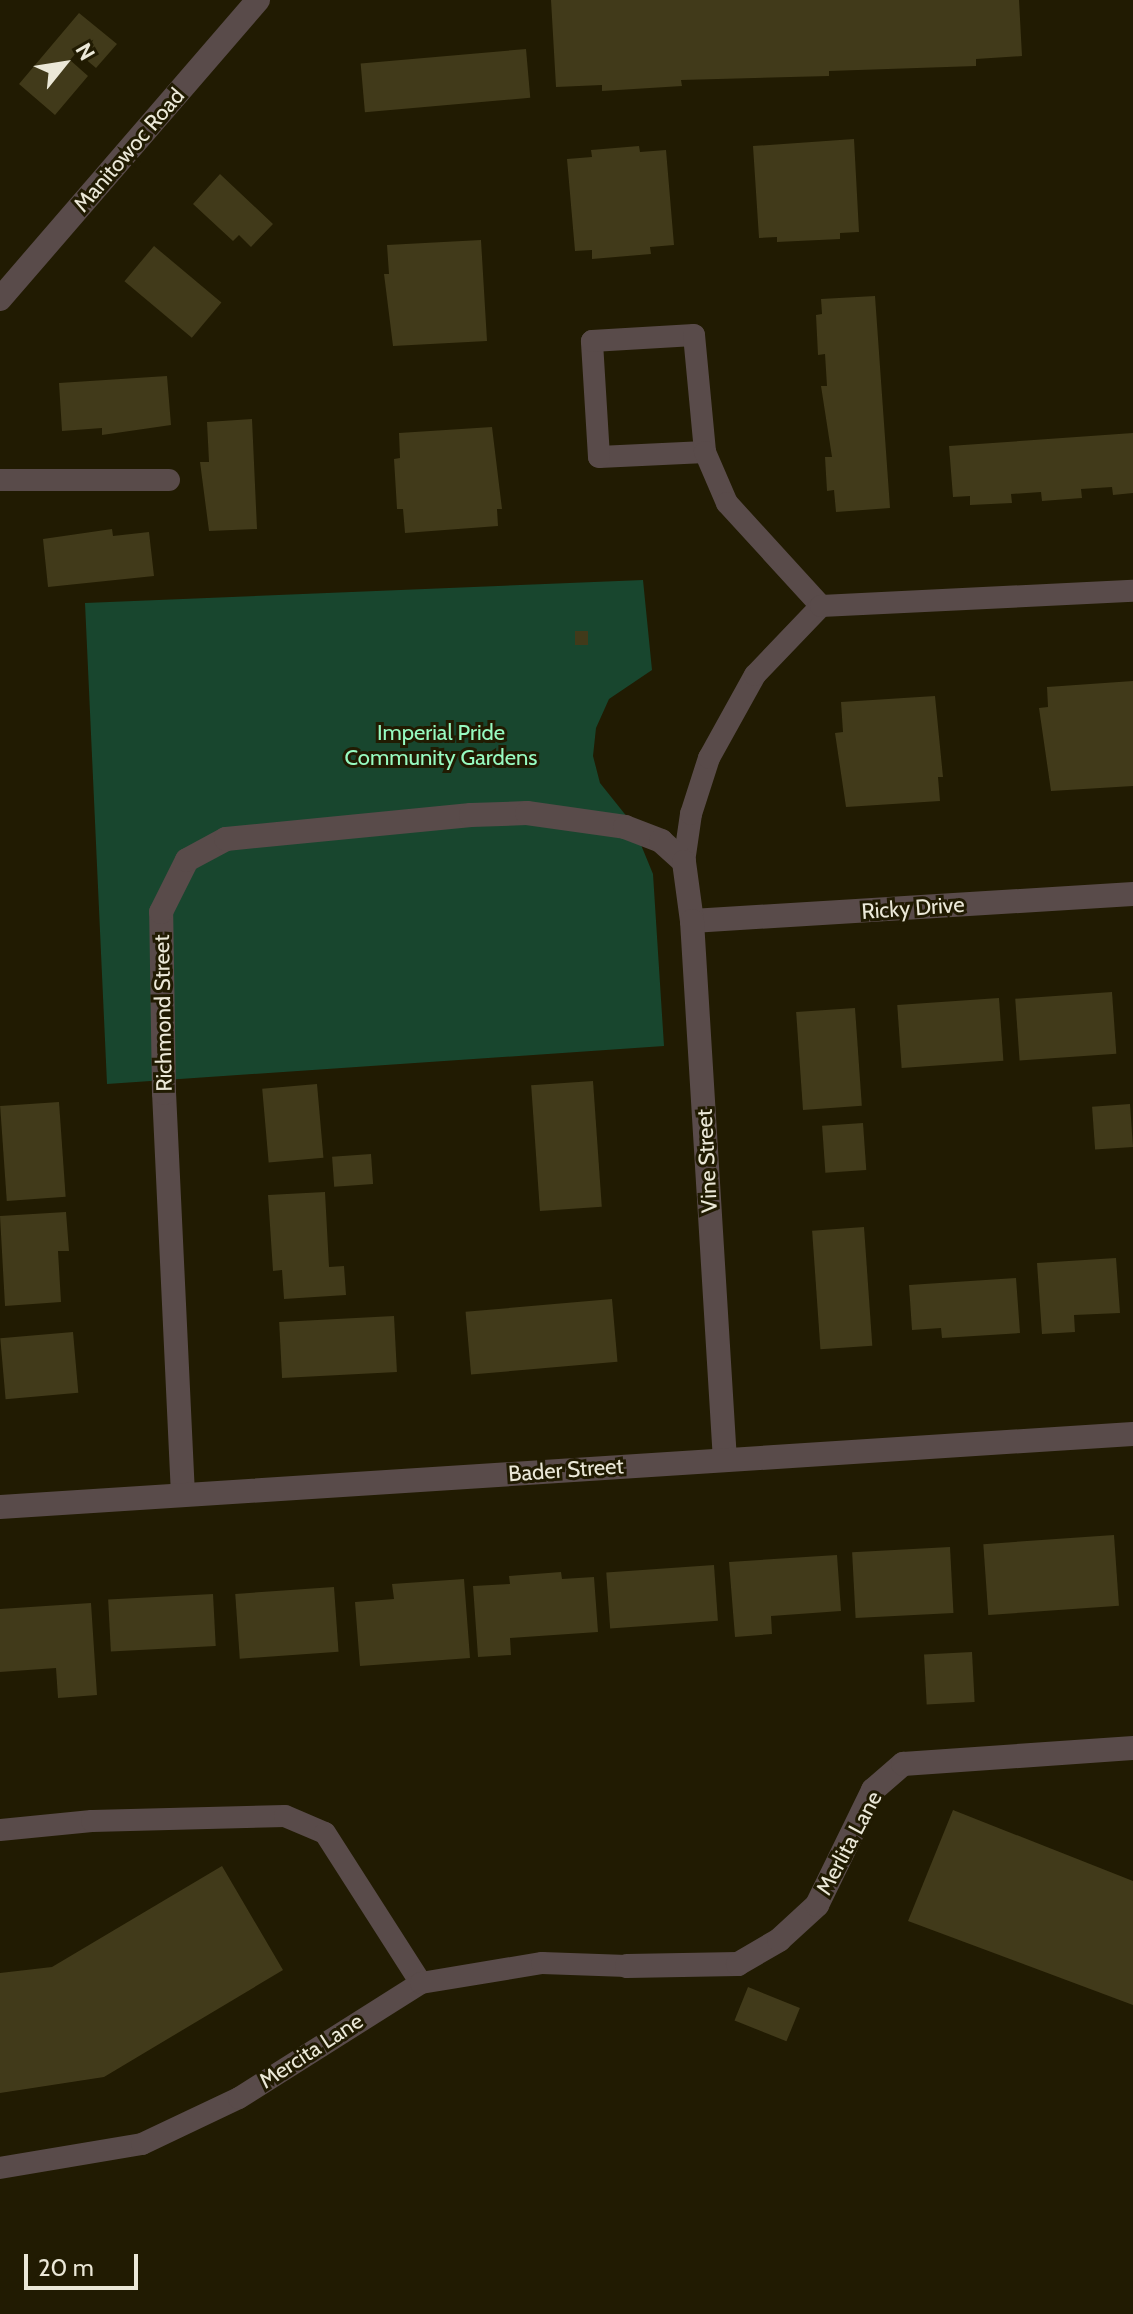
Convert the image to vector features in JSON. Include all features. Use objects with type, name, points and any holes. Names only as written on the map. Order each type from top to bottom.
[{"type":"street","name":"Manitowoc Road","points":[[0,299],[258,0]]},
{"type":"street","name":"Richmond Street","points":[[183,1495],[164,1093],[161,912],[187,860],[226,839],[527,813],[625,827],[661,841],[684,862]]},
{"type":"street","name":"Vine Street","points":[[684,862],[692,921],[725,1460]]},
{"type":"street","name":"Ricky Drive","points":[[692,921],[1133,894]]},
{"type":"street","name":"Bader Street","points":[[0,1507],[1133,1434]]},
{"type":"street","name":"Merlita Lane","points":[[627,1966],[738,1964],[779,1940],[817,1905],[873,1790],[903,1764],[1133,1748]]},
{"type":"lane","points":[[705,452],[599,457],[592,341],[694,335],[705,452],[727,503],[821,606]]},
{"type":"lane","points":[[0,480],[169,480]]},
{"type":"lane","points":[[684,862],[691,814],[709,758],[755,675],[821,606],[1133,591]]},
{"type":"lane","points":[[0,1830],[92,1821],[285,1816],[325,1833],[421,1983]]},
{"type":"lane","name":"Mercita Lane","points":[[0,2168],[142,2144],[239,2098],[330,2035],[421,1983],[486,1968],[542,1963],[627,1966]]},
{"type":"green space","name":"Imperial Pride Community Gardens","points":[[643,580],[652,670],[609,699],[596,728],[593,756],[600,783],[632,823],[653,874],[664,1046],[107,1084],[85,603]]},
{"type":"building","points":[[551,0],[1019,0],[1022,56],[976,59],[976,66],[829,71],[829,76],[681,80],[682,86],[602,91],[602,85],[556,87]]},
{"type":"building","points":[[79,13],[117,44],[96,68],[77,52],[70,60],[88,76],[55,115],[19,84]]},
{"type":"building","points":[[526,49],[530,98],[365,112],[361,63]]},
{"type":"building","points":[[854,139],[859,232],[840,233],[840,239],[777,242],[777,237],[759,238],[753,146]]},
{"type":"building","points":[[639,146],[640,152],[666,150],[674,245],[650,247],[651,254],[592,259],[592,250],[575,251],[567,159],[592,157],[591,150]]},
{"type":"building","points":[[220,174],[273,224],[251,247],[239,235],[233,241],[193,204]]},
{"type":"building","points":[[481,240],[487,341],[393,346],[384,274],[389,274],[387,245]]},
{"type":"building","points":[[154,246],[221,303],[192,338],[124,281]]},
{"type":"building","points":[[875,296],[890,508],[836,512],[834,490],[827,491],[825,457],[832,457],[821,386],[827,386],[825,354],[818,355],[816,315],[822,314],[821,299]]},
{"type":"building","points":[[167,376],[171,425],[102,435],[102,428],[62,431],[59,383]]},
{"type":"building","points":[[252,419],[257,529],[209,531],[200,462],[209,462],[207,422]]},
{"type":"building","points":[[492,427],[502,509],[497,509],[498,526],[405,533],[403,509],[397,509],[394,459],[400,458],[399,433]]},
{"type":"building","points":[[1133,433],[1133,493],[1113,495],[1112,487],[1081,489],[1082,498],[1042,501],[1041,492],[1011,494],[1012,503],[970,505],[970,496],[953,497],[949,446]]},
{"type":"building","points":[[112,529],[113,536],[149,532],[154,576],[48,587],[43,539]]},
{"type":"building","points":[[575,631],[588,631],[588,645],[575,645]]},
{"type":"building","points":[[1133,681],[1133,786],[1051,791],[1039,708],[1048,707],[1047,687]]},
{"type":"building","points":[[935,696],[943,777],[938,777],[940,801],[846,807],[835,733],[843,732],[841,702]]},
{"type":"building","points":[[1112,992],[1116,1054],[1020,1061],[1015,999]]},
{"type":"building","points":[[999,998],[1003,1061],[902,1068],[897,1005]]},
{"type":"building","points":[[855,1008],[862,1106],[803,1110],[796,1012]]},
{"type":"building","points":[[593,1081],[602,1207],[540,1211],[531,1085]]},
{"type":"building","points":[[317,1084],[323,1158],[269,1163],[262,1089]]},
{"type":"building","points":[[59,1102],[66,1197],[7,1201],[0,1106]]},
{"type":"building","points":[[1130,1104],[1133,1147],[1095,1150],[1092,1107]]},
{"type":"building","points":[[863,1123],[866,1170],[825,1173],[822,1126]]},
{"type":"building","points":[[371,1154],[373,1184],[334,1187],[332,1157]]},
{"type":"building","points":[[325,1192],[329,1267],[344,1266],[346,1295],[284,1299],[282,1270],[273,1271],[268,1195]]},
{"type":"building","points":[[66,1212],[69,1251],[58,1251],[61,1302],[5,1306],[0,1216]]},
{"type":"building","points":[[864,1227],[872,1346],[820,1349],[812,1231]]},
{"type":"building","points":[[1116,1258],[1120,1313],[1074,1315],[1075,1332],[1042,1334],[1037,1263]]},
{"type":"building","points":[[1016,1278],[1020,1333],[942,1338],[941,1328],[912,1330],[909,1285]]},
{"type":"building","points":[[612,1299],[617,1362],[471,1375],[466,1312]]},
{"type":"building","points":[[394,1316],[397,1372],[282,1378],[279,1322]]},
{"type":"building","points":[[73,1332],[78,1393],[6,1399],[0,1338]]},
{"type":"building","points":[[1114,1535],[1119,1606],[988,1615],[983,1544]]},
{"type":"building","points":[[950,1547],[953,1613],[856,1618],[852,1552]]},
{"type":"building","points":[[837,1555],[841,1611],[771,1616],[772,1634],[735,1637],[729,1562]]},
{"type":"building","points":[[714,1565],[718,1621],[610,1628],[606,1573]]},
{"type":"building","points":[[561,1572],[562,1579],[594,1577],[598,1632],[510,1638],[511,1655],[478,1657],[473,1586],[510,1584],[509,1576]]},
{"type":"building","points":[[464,1579],[470,1658],[360,1666],[355,1602],[394,1599],[392,1584]]},
{"type":"building","points":[[334,1587],[339,1652],[240,1659],[235,1594]]},
{"type":"building","points":[[213,1594],[216,1646],[111,1651],[108,1599]]},
{"type":"building","points":[[91,1603],[97,1695],[58,1698],[56,1668],[0,1672],[0,1609]]},
{"type":"building","points":[[972,1652],[975,1702],[927,1704],[924,1655]]},
{"type":"building","points":[[953,1810],[1133,1881],[1133,2005],[908,1921]]},
{"type":"building","points":[[222,1866],[283,1970],[104,2077],[0,2093],[0,1973],[52,1967]]},
{"type":"building","points":[[748,1987],[800,2008],[786,2041],[735,2020]]}]
